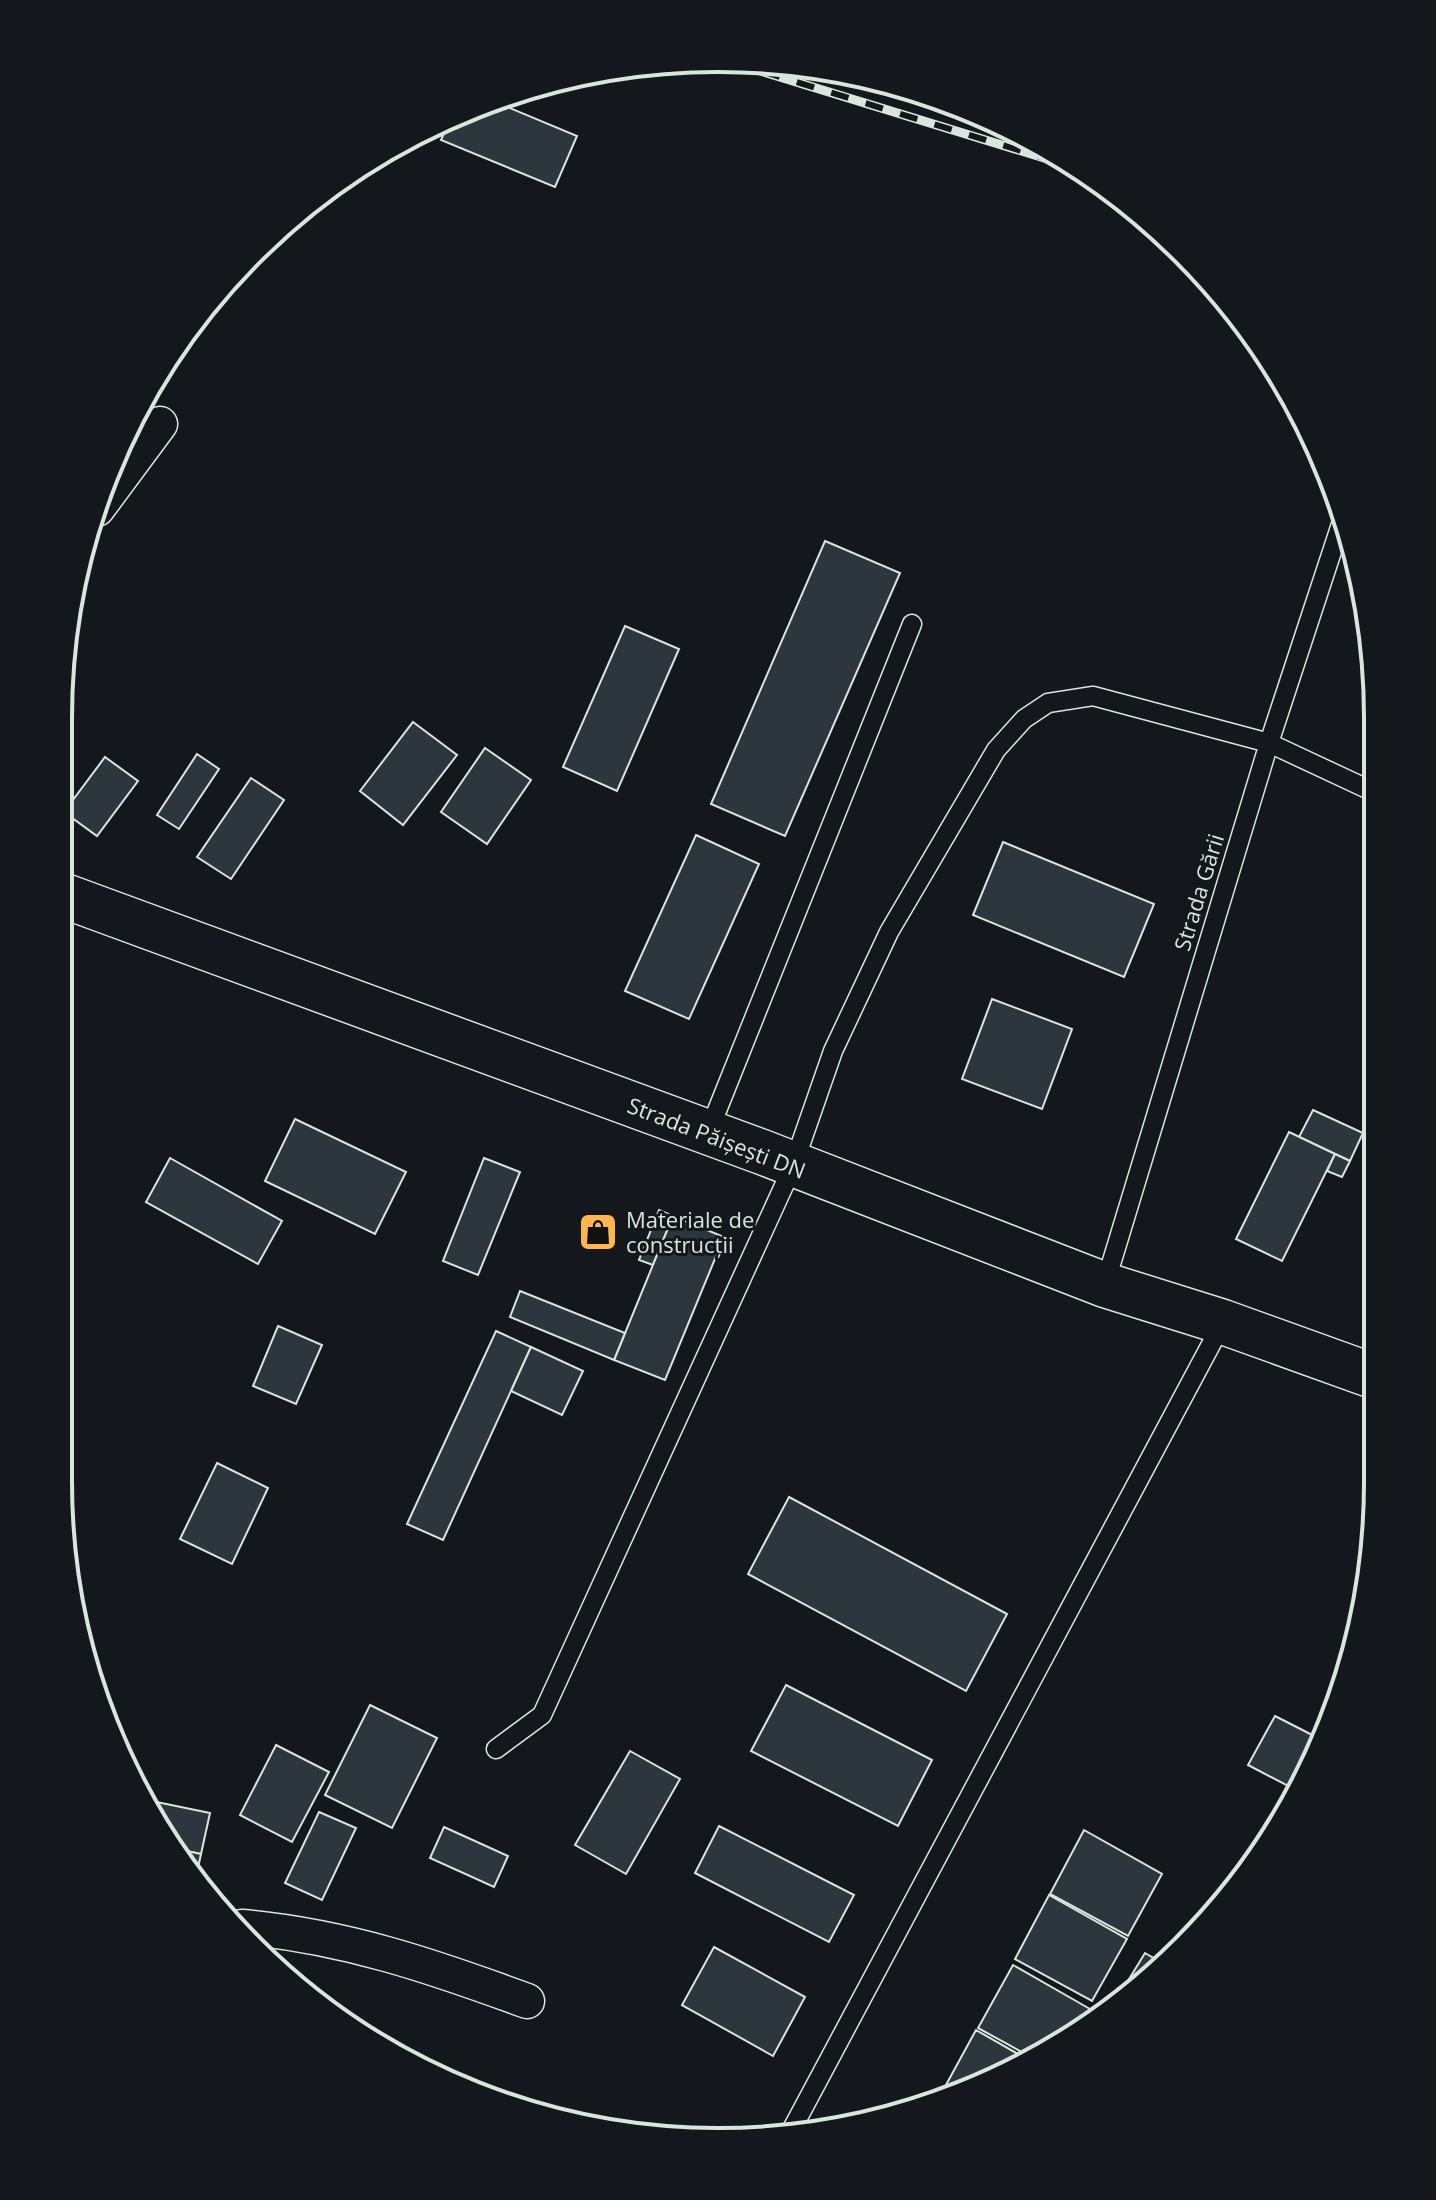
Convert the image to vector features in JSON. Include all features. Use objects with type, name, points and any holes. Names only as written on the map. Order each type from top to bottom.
[{"type":"main road","name":"Strada Păișești DN","points":[[72,899],[708,1133],[1105,1285],[1223,1322],[1364,1373]]},
{"type":"street","points":[[117,483],[160,424]]},
{"type":"street","points":[[251,1928],[307,1933],[407,1958],[527,2001]]},
{"type":"lane","name":"Strada Gării","points":[[1105,1285],[1269,743],[1337,535]]},
{"type":"lane","points":[[708,1133],[912,624]]},
{"type":"lane","points":[[496,1749],[542,1715],[793,1166],[833,1051],[889,932],[996,750],[1024,719],[1048,703],[1093,696],[1269,743],[1364,787]]},
{"type":"lane","points":[[795,2123],[1223,1322]]},
{"type":"building","points":[[507,107],[577,136],[555,187],[441,140],[444,134]]},
{"type":"building","points":[[825,541],[900,573],[785,836],[711,804]]},
{"type":"building","points":[[625,626],[679,649],[617,791],[563,767]]},
{"type":"building","points":[[413,722],[457,755],[403,825],[360,791]]},
{"type":"building","points":[[485,748],[531,780],[487,844],[441,812]]},
{"type":"building","points":[[197,754],[219,769],[179,829],[157,815]]},
{"type":"building","points":[[105,757],[138,781],[97,836],[72,818],[72,801]]},
{"type":"building","points":[[251,778],[284,800],[231,879],[197,857]]},
{"type":"building","points":[[696,835],[759,864],[689,1019],[625,991]]},
{"type":"building","points":[[1003,842],[1154,904],[1124,977],[973,915]]},
{"type":"building","points":[[992,999],[1072,1029],[1042,1109],[962,1079]]},
{"type":"building","points":[[1313,1110],[1363,1133],[1350,1161],[1299,1137]]},
{"type":"building","points":[[295,1119],[406,1172],[375,1234],[265,1181]]},
{"type":"building","points":[[1289,1132],[1335,1154],[1282,1261],[1236,1239]]},
{"type":"building","points":[[1335,1154],[1350,1161],[1342,1177],[1327,1171]]},
{"type":"building","points":[[170,1158],[282,1221],[258,1264],[146,1202]]},
{"type":"building","points":[[484,1158],[520,1172],[478,1275],[443,1261]]},
{"type":"building","points":[[659,1210],[673,1216],[653,1265],[639,1260]]},
{"type":"building","points":[[673,1216],[724,1237],[665,1380],[614,1360]]},
{"type":"building","points":[[520,1291],[625,1333],[614,1360],[510,1317]]},
{"type":"building","points":[[278,1326],[322,1345],[296,1404],[253,1386]]},
{"type":"building","points":[[496,1331],[531,1347],[443,1540],[407,1524]]},
{"type":"building","points":[[531,1347],[583,1371],[562,1415],[511,1391]]},
{"type":"building","points":[[217,1463],[268,1488],[232,1564],[180,1539]]},
{"type":"building","points":[[789,1497],[1007,1614],[966,1691],[748,1574]]},
{"type":"building","points":[[786,1685],[932,1760],[898,1826],[751,1751]]},
{"type":"building","points":[[370,1705],[437,1738],[392,1828],[325,1795]]},
{"type":"building","points":[[1275,1716],[1312,1735],[1287,1786],[1248,1765]]},
{"type":"building","points":[[276,1745],[329,1772],[292,1842],[240,1815]]},
{"type":"building","points":[[630,1751],[680,1779],[626,1874],[575,1845]]},
{"type":"building","points":[[157,1802],[210,1813],[201,1854],[188,1851]]},
{"type":"building","points":[[319,1812],[356,1828],[322,1900],[285,1883]]},
{"type":"building","points":[[719,1826],[854,1895],[829,1942],[695,1873]]},
{"type":"building","points":[[444,1827],[508,1856],[494,1887],[430,1858]]},
{"type":"building","points":[[1084,1830],[1162,1874],[1128,1936],[1050,1894]]},
{"type":"building","points":[[188,1851],[201,1854],[198,1866]]},
{"type":"building","points":[[1049,1895],[1127,1939],[1092,2001],[1015,1959]]},
{"type":"building","points":[[714,1947],[805,1997],[773,2056],[682,2005]]},
{"type":"building","points":[[1145,1953],[1154,1958],[1144,1968],[1128,1981]]},
{"type":"building","points":[[1013,1965],[1090,2009],[1021,2052],[978,2028]]},
{"type":"building","points":[[976,2030],[1017,2054],[965,2079],[945,2087]]},
{"type":"railway","points":[[772,74],[1033,154]]},
{"type":"place","name":"Materiale de construcții","points":[[598,1232]]}]
